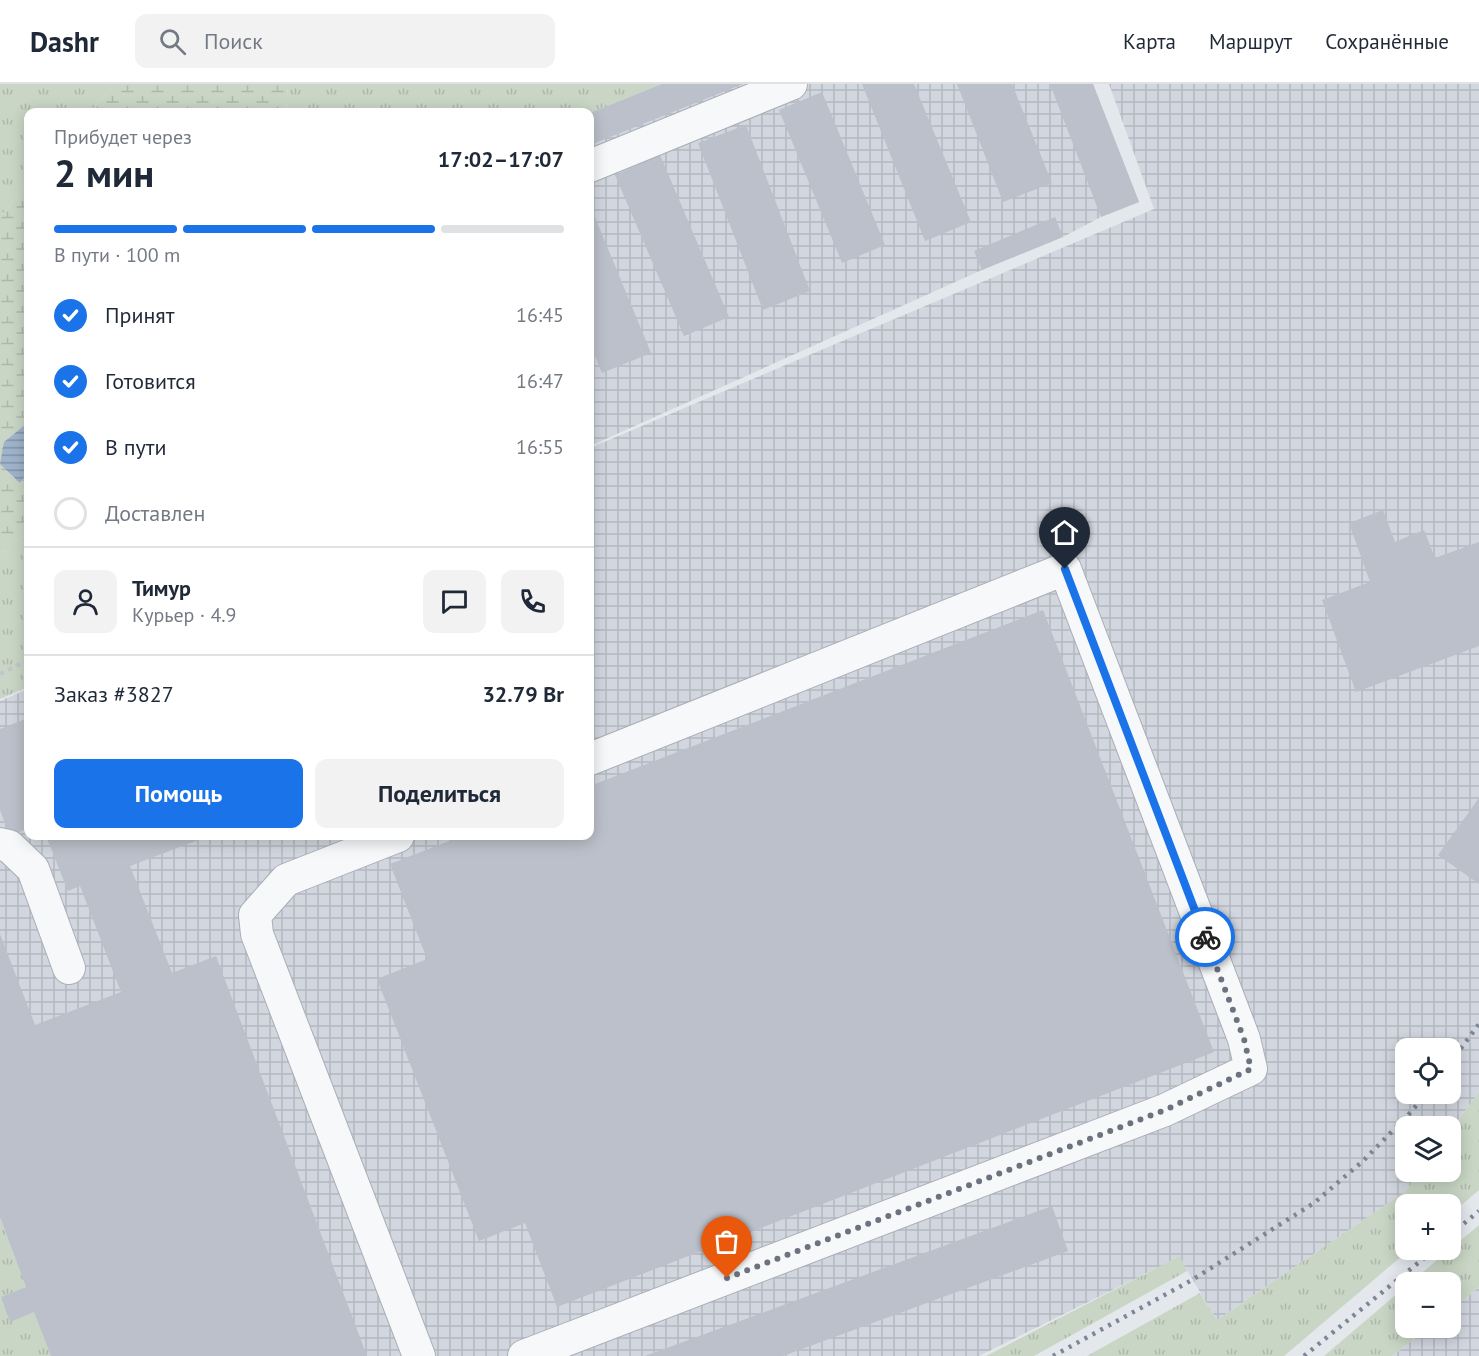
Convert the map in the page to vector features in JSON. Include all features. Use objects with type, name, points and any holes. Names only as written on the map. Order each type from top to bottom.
[{"type":"lane","points":[[594,164],[791,84]]},
{"type":"lane","points":[[524,1356],[1165,1110],[1251,1069],[1244,1039],[1065,569],[594,757]]},
{"type":"lane","points":[[388,840],[286,880],[255,915],[257,934],[419,1356]]},
{"type":"lane","points":[[0,844],[9,846],[33,869],[69,968]]},
{"type":"path","points":[[0,674],[24,662]]},
{"type":"shaded area","points":[[662,84],[1093,84],[1139,202],[594,444],[594,111]]},
{"type":"shaded area","points":[[1109,84],[1479,84],[1479,1092],[1461,1116],[1395,1116],[1395,1182],[1413,1182],[1406,1191],[1395,1194],[1395,1199],[1217,1320],[1179,1257],[979,1356],[51,1356],[34,1313],[10,1322],[1,1297],[26,1287],[0,1217],[0,701],[24,691],[24,840],[594,840],[594,446],[1154,209]]},
{"type":"shaded area","points":[[1479,1287],[1479,1356],[1392,1356],[1415,1338],[1461,1338],[1461,1302]]},
{"type":"green space","points":[[0,84],[114,84],[93,108],[24,108],[24,189],[0,217]]},
{"type":"green space","points":[[114,84],[288,84],[286,108],[93,108]]},
{"type":"green space","points":[[288,84],[662,84],[594,111],[594,108],[286,108]]},
{"type":"green space","points":[[24,189],[24,437],[20,483],[24,478],[24,534],[0,554],[0,217]]},
{"type":"green space","points":[[24,534],[24,689],[0,699],[0,554]]},
{"type":"green space","points":[[1479,1092],[1479,1190],[1461,1205],[1461,1194],[1402,1194],[1413,1182],[1461,1182],[1461,1116]]},
{"type":"green space","points":[[1395,1199],[1395,1260],[1397,1260],[1284,1356],[1087,1356],[1200,1293],[1217,1320]]},
{"type":"green space","points":[[0,1217],[26,1287],[1,1297],[10,1321],[34,1312],[51,1356],[0,1356]]},
{"type":"green space","points":[[1479,1225],[1479,1287],[1461,1302],[1461,1272],[1423,1272],[1437,1260],[1461,1260],[1461,1240]]},
{"type":"green space","points":[[1180,1256],[1187,1271],[1034,1356],[986,1356]]},
{"type":"green space","points":[[1395,1296],[1395,1338],[1415,1338],[1392,1356],[1324,1356]]},
{"type":"water","points":[[24,426],[24,478],[20,483],[0,464],[4,442]]},
{"type":"building","points":[[662,84],[743,84],[594,143],[594,111]]},
{"type":"building","points":[[862,84],[914,84],[971,222],[925,241]]},
{"type":"building","points":[[957,84],[1012,84],[1052,183],[1003,202]]},
{"type":"building","points":[[1050,84],[1093,84],[1139,202],[1101,217]]},
{"type":"building","points":[[822,92],[885,245],[842,263],[779,110]]},
{"type":"building","points":[[746,125],[810,291],[763,310],[698,143]]},
{"type":"building","points":[[660,155],[729,317],[684,336],[615,175]]},
{"type":"building","points":[[594,215],[651,353],[602,373],[594,354]]},
{"type":"building","points":[[1055,217],[1063,237],[982,270],[974,251]]},
{"type":"building","points":[[1383,510],[1395,542],[1424,530],[1435,558],[1479,542],[1479,646],[1356,692],[1322,600],[1370,582],[1349,523]]},
{"type":"building","points":[[1043,610],[1214,1052],[557,1307],[525,1223],[479,1241],[377,979],[427,959],[390,864],[452,840],[594,840],[594,784]]},
{"type":"building","points":[[24,720],[24,830],[10,836],[0,810],[0,729]]},
{"type":"building","points":[[1479,798],[1479,884],[1438,855]]},
{"type":"building","points":[[48,840],[198,840],[130,866],[172,973],[216,956],[367,1356],[51,1356],[34,1312],[10,1322],[1,1297],[26,1287],[0,1217],[0,934],[35,1025],[121,992],[80,886],[68,891]]},
{"type":"building","points":[[1052,1206],[1068,1251],[783,1356],[645,1356]]},
{"type":"railway","points":[[1461,1048],[1479,1024]]},
{"type":"railway","points":[[1053,1356],[1192,1280],[1314,1203],[1363,1161],[1418,1104]]},
{"type":"railway","points":[[1461,1226],[1479,1211]]},
{"type":"railway","points":[[1304,1356],[1422,1260]]},
{"type":"way so far","points":[[727,1278],[1165,1110],[1251,1069],[1244,1039],[1205,937]]},
{"type":"route","points":[[1065,569],[1205,937]]}]
